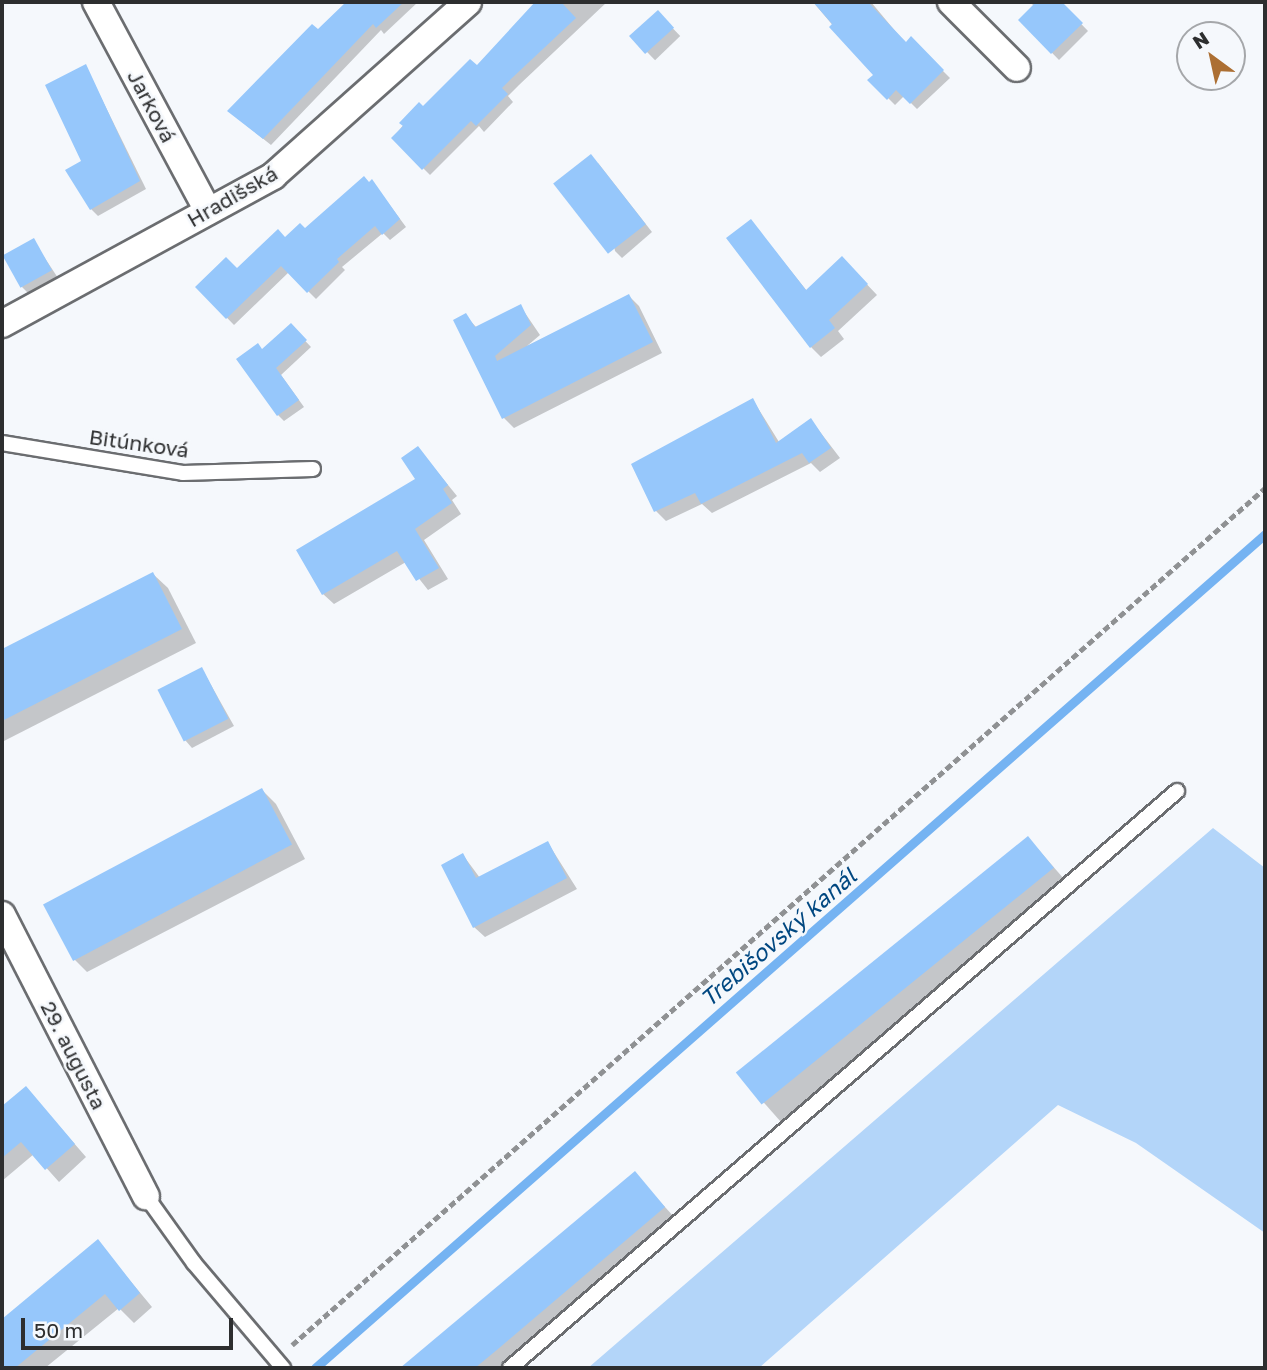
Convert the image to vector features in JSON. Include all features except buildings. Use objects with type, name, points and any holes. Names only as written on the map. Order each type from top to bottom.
[{"type":"street","name":"Jarková","points":[[96,2],[208,211]]},
{"type":"street","name":"Hradišská","points":[[2,324],[273,176],[468,2]]},
{"type":"street","points":[[951,2],[1017,68]]},
{"type":"street","name":"29. augusta","points":[[2,915],[146,1196]]},
{"type":"lane","name":"Bitúnková","points":[[2,443],[183,472],[313,469]]},
{"type":"lane","points":[[510,1368],[1177,791]]},
{"type":"lane","points":[[146,1196],[194,1263],[279,1364]]},
{"type":"path","points":[[279,1364],[1265,488]]},
{"type":"shaded area","points":[[1213,828],[1265,868],[1265,1233],[1136,1143],[1058,1105],[759,1368],[588,1368]]},
{"type":"waterway","name":"Trebišovský kanál","points":[[315,1368],[1265,534]]}]
